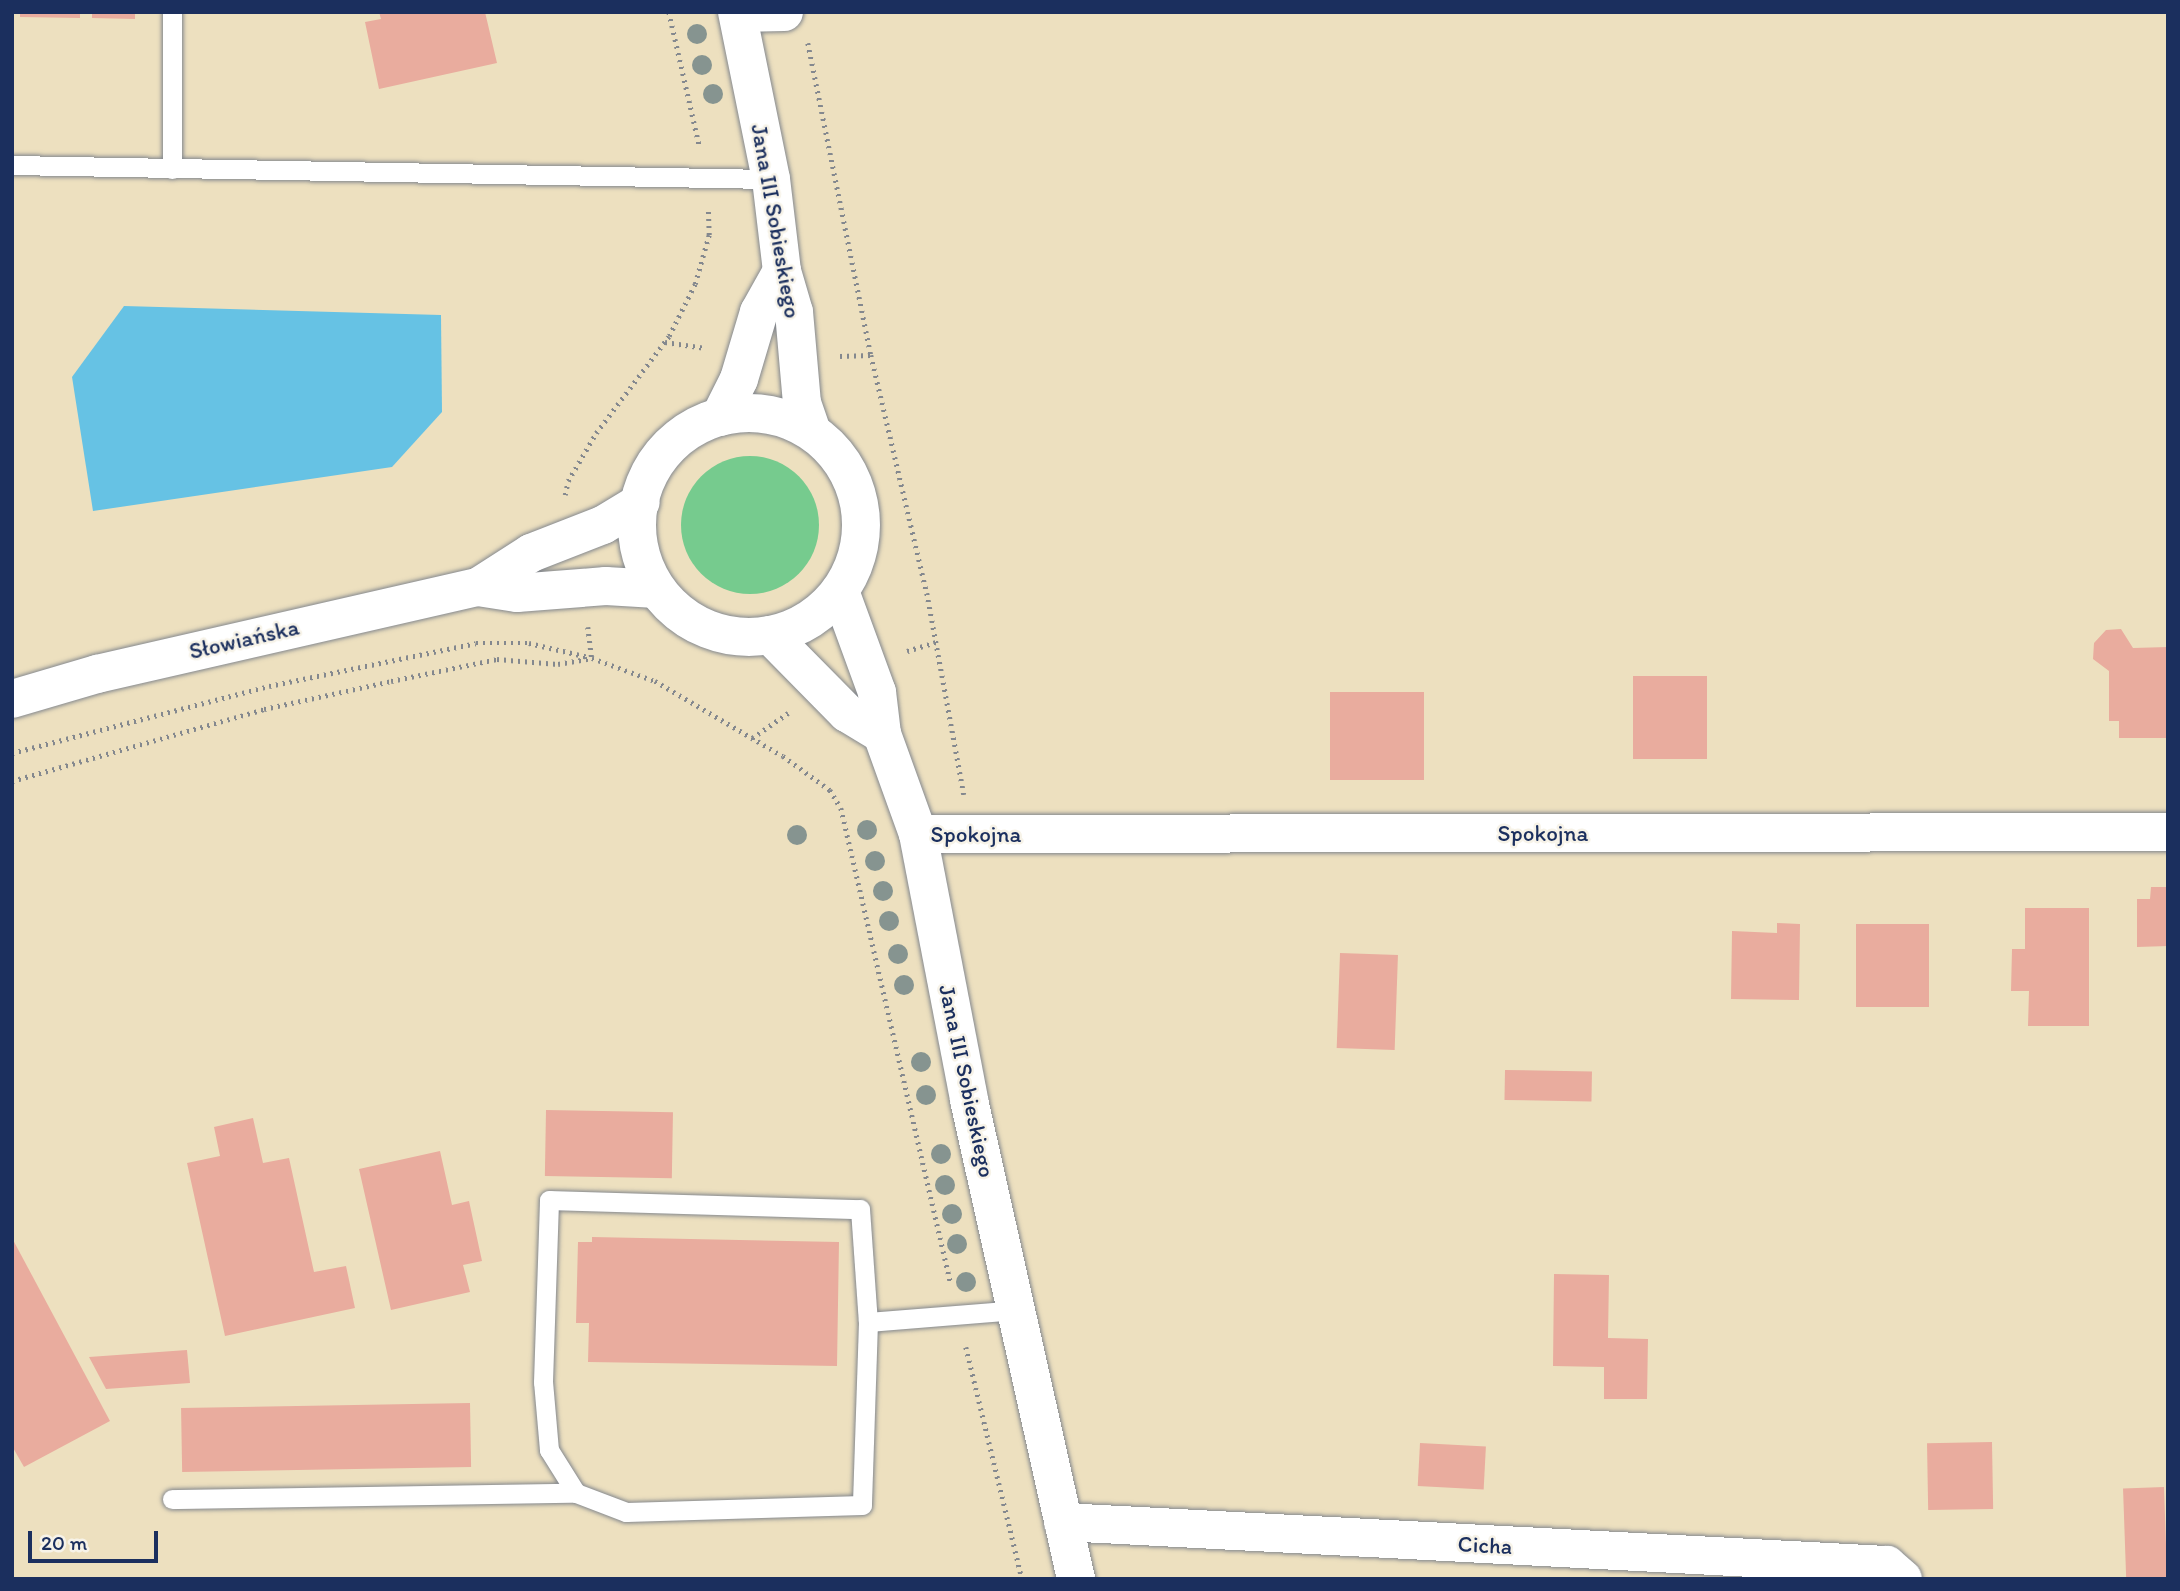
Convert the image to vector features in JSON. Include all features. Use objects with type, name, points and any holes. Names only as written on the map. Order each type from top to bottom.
[{"type":"street","points":[[738,13],[796,26]]},
{"type":"street","name":"Jana III Sobieskiego","points":[[738,13],[771,179],[782,271],[792,302],[802,403],[811,429]]},
{"type":"street","points":[[720,417],[739,379],[759,312],[782,271]]},
{"type":"street","points":[[762,413],[811,429],[843,462],[855,487],[861,513],[857,554],[840,591],[809,620],[770,635],[747,637],[704,627],[685,617],[656,589],[640,547],[644,486],[667,450],[700,424],[720,417],[762,413]]},
{"type":"street","name":"Słowiańska","points":[[12,699],[134,665],[478,587],[531,553],[569,540],[621,516],[641,502]]},
{"type":"street","name":"Słowiańska","points":[[478,587],[517,593],[580,588],[656,589]]},
{"type":"street","name":"Jana III Sobieskiego","points":[[840,591],[877,692],[882,734],[918,834],[1016,1310],[1076,1579]]},
{"type":"street","points":[[770,635],[847,713],[882,734]]},
{"type":"street","name":"Spokojna","points":[[918,834],[2168,832]]},
{"type":"street","name":"Cicha","points":[[1063,1522],[1887,1565],[1903,1579]]},
{"type":"lane","points":[[172,12],[172,169]]},
{"type":"lane","points":[[12,165],[707,180],[771,179]]},
{"type":"lane","points":[[172,1499],[576,1493],[626,1512],[862,1505],[868,1322],[860,1209],[550,1200],[544,1382],[549,1450],[576,1493]]},
{"type":"lane","points":[[868,1322],[1016,1310]]},
{"type":"path","points":[[569,540],[563,505],[568,481],[596,433],[669,335],[695,284],[709,235],[707,180],[669,12]]},
{"type":"path","points":[[796,26],[927,593],[971,834]]},
{"type":"path","points":[[580,588],[592,658]]},
{"type":"path","points":[[12,753],[256,690],[476,643],[529,643],[592,658],[655,681],[783,756],[830,790],[841,808],[890,1029]]},
{"type":"path","points":[[12,781],[264,709],[391,681],[497,659],[558,664],[592,658]]},
{"type":"green space","points":[[750,456],[776,461],[799,476],[814,499],[819,525],[814,551],[799,574],[776,589],[750,594],[724,589],[701,574],[686,551],[681,525],[686,499],[701,476],[724,461]]},
{"type":"water","points":[[124,306],[441,315],[442,412],[392,467],[93,511],[72,377]]},
{"type":"building","points":[[20,12],[80,12],[80,18],[20,17]]},
{"type":"building","points":[[92,12],[135,12],[135,19],[92,18]]},
{"type":"building","points":[[379,12],[485,12],[497,63],[379,89],[365,22],[381,19]]},
{"type":"building","points":[[2121,629],[2133,648],[2168,647],[2168,738],[2119,738],[2119,721],[2109,721],[2109,671],[2093,659],[2094,643],[2106,630]]},
{"type":"building","points":[[1633,676],[1707,676],[1707,759],[1633,759]]},
{"type":"building","points":[[1330,692],[1424,692],[1424,780],[1330,780]]},
{"type":"building","points":[[2151,887],[2168,887],[2168,946],[2137,947],[2137,899],[2150,899]]},
{"type":"building","points":[[2025,908],[2089,908],[2089,1026],[2028,1026],[2029,991],[2011,991],[2012,949],[2025,949]]},
{"type":"building","points":[[1777,923],[1800,924],[1799,1000],[1731,999],[1732,931],[1777,933]]},
{"type":"building","points":[[1856,924],[1929,924],[1929,1007],[1856,1007]]},
{"type":"building","points":[[1340,953],[1398,955],[1395,1050],[1337,1048]]},
{"type":"building","points":[[1505,1070],[1592,1072],[1591,1102],[1504,1100]]},
{"type":"building","points":[[546,1110],[673,1112],[672,1178],[545,1176]]},
{"type":"building","points":[[253,1118],[263,1163],[289,1158],[314,1272],[346,1266],[355,1308],[225,1336],[187,1163],[220,1156],[214,1127]]},
{"type":"building","points":[[440,1151],[452,1205],[469,1201],[482,1261],[463,1265],[470,1292],[391,1310],[359,1169]]},
{"type":"building","points":[[592,1237],[839,1242],[837,1366],[588,1362],[589,1323],[576,1323],[578,1242],[592,1242]]},
{"type":"building","points":[[12,1238],[110,1421],[24,1467],[12,1446]]},
{"type":"building","points":[[1554,1274],[1609,1275],[1608,1338],[1648,1339],[1647,1399],[1604,1399],[1604,1367],[1553,1366]]},
{"type":"building","points":[[187,1350],[190,1383],[106,1389],[89,1357]]},
{"type":"building","points":[[470,1403],[471,1467],[182,1472],[181,1408]]},
{"type":"building","points":[[1992,1442],[1993,1509],[1928,1510],[1927,1443]]},
{"type":"building","points":[[1420,1443],[1486,1446],[1484,1489],[1418,1486]]},
{"type":"building","points":[[2164,1487],[2167,1579],[2126,1579],[2123,1488]]}]
